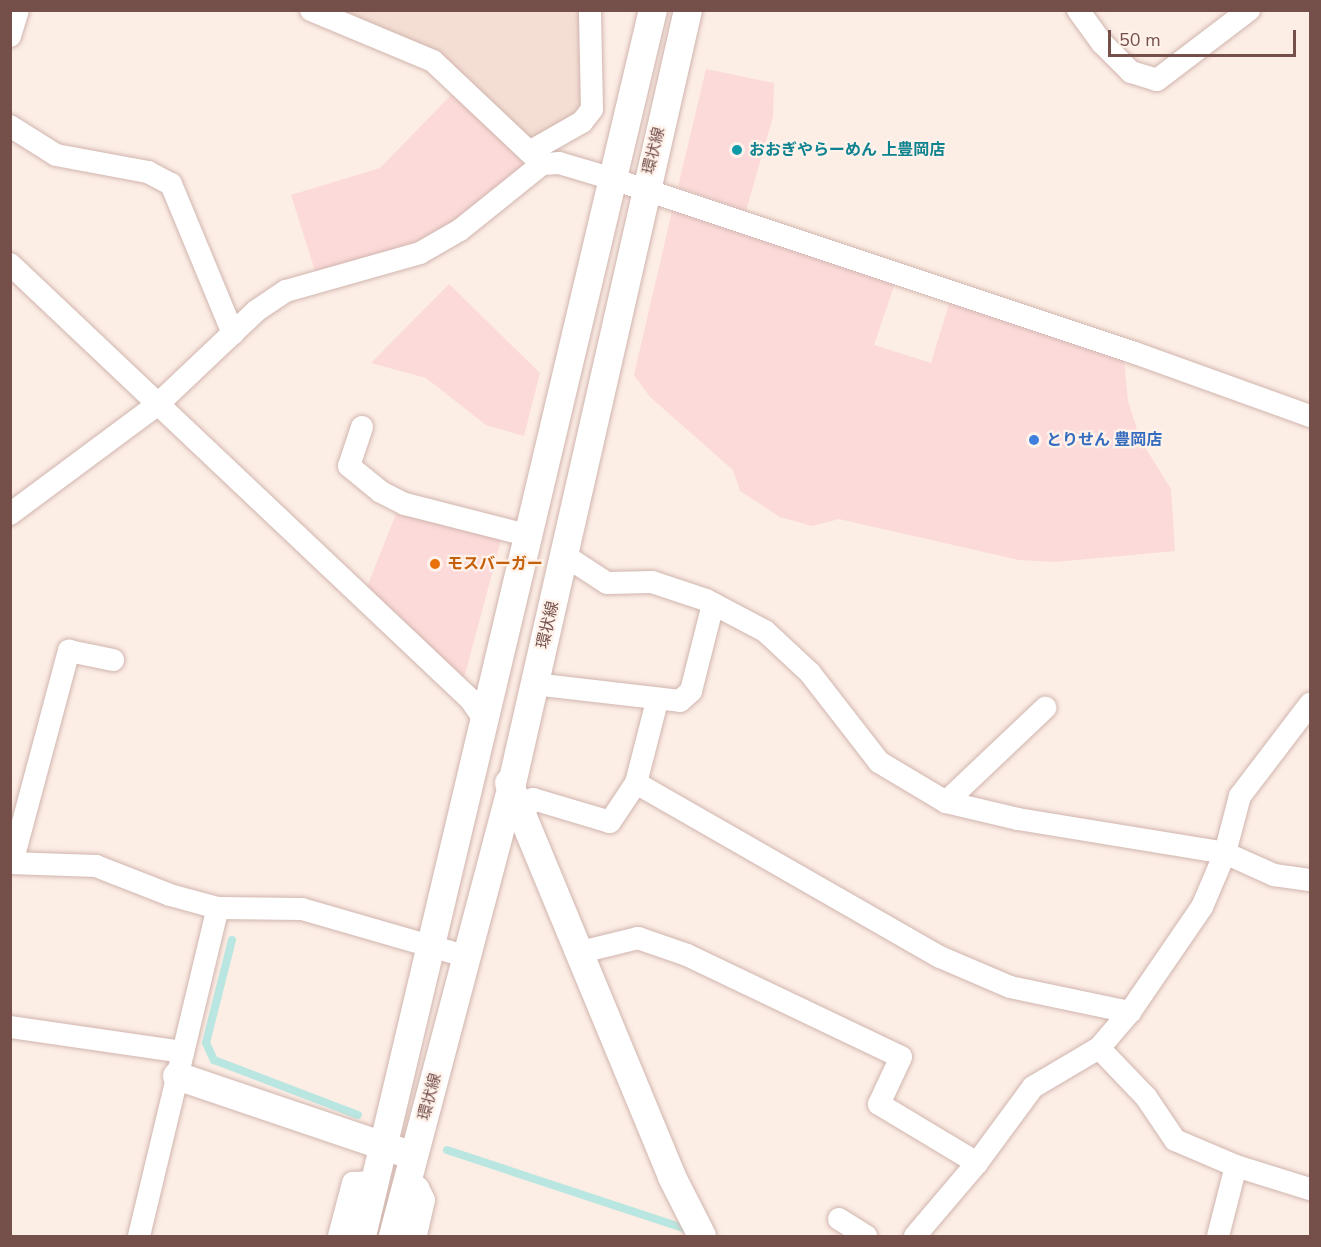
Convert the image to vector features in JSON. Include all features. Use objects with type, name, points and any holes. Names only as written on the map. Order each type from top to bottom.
[{"type":"street","points":[[10,36],[18,10]]},
{"type":"street","points":[[311,10],[433,61],[536,157],[645,189],[1311,416]]},
{"type":"street","points":[[10,514],[157,405],[256,311],[286,291],[420,253],[460,230],[536,157],[582,122],[592,110],[590,10]]},
{"type":"street","name":"環状線","points":[[362,1236],[429,945],[531,536],[653,10]]},
{"type":"street","name":"環状線","points":[[393,1236],[468,957],[510,788],[645,189],[688,10]]},
{"type":"street","points":[[1078,10],[1102,43],[1131,72],[1157,80],[1249,10]]},
{"type":"street","points":[[10,126],[56,155],[148,172],[171,184],[233,334]]},
{"type":"street","points":[[10,264],[470,699],[486,722],[510,788],[577,953],[672,1177],[702,1236]]},
{"type":"street","points":[[362,427],[349,466],[381,492],[405,504],[531,536]]},
{"type":"street","points":[[564,555],[608,583],[652,582],[713,604],[765,631],[810,673],[879,762],[946,802],[1018,819],[1225,853],[1274,875],[1311,880]]},
{"type":"street","points":[[534,684],[657,701],[680,702],[691,691],[713,604]]},
{"type":"street","points":[[113,660],[69,651],[11,863],[96,866],[170,895],[218,908],[302,909],[468,957]]},
{"type":"street","points":[[522,815],[533,799],[610,822],[636,783],[657,701]]},
{"type":"street","points":[[915,1236],[977,1163],[1033,1087],[1100,1048],[1130,1012],[1202,907],[1225,853],[1240,796],[1311,704]]},
{"type":"street","points":[[946,802],[1045,708]]},
{"type":"street","points":[[636,783],[940,957],[1010,987],[1130,1012]]},
{"type":"street","points":[[139,1236],[218,908]]},
{"type":"street","points":[[577,953],[638,938],[687,955],[902,1057],[879,1104],[977,1163]]},
{"type":"street","points":[[10,1027],[180,1064],[382,1146],[411,1168],[424,1200],[416,1236]]},
{"type":"street","points":[[1100,1048],[1146,1097],[1175,1140],[1236,1166],[1311,1189]]},
{"type":"street","points":[[1218,1236],[1236,1166]]},
{"type":"street","points":[[339,1236],[353,1183],[374,1182]]},
{"type":"street","points":[[839,1219],[866,1236]]},
{"type":"shaded area","points":[[326,11],[582,11],[584,106],[576,115],[525,142],[437,58]]},
{"type":"shaded area","points":[[706,69],[774,83],[773,117],[746,211],[678,187]]},
{"type":"shaded area","points":[[458,88],[528,165],[456,224],[418,247],[316,274],[291,195],[380,168]]},
{"type":"shaded area","points":[[673,207],[896,280],[874,345],[931,363],[950,301],[1124,360],[1128,401],[1140,439],[1171,489],[1175,551],[1055,562],[1019,560],[839,519],[812,526],[780,517],[740,491],[733,470],[650,397],[634,375]]},
{"type":"shaded area","points":[[449,284],[540,373],[524,436],[486,425],[426,378],[371,363]]},
{"type":"shaded area","points":[[398,509],[501,540],[463,682],[365,592]]},
{"type":"waterway","points":[[232,940],[206,1043],[214,1060],[358,1115]]},
{"type":"waterway","points":[[447,1150],[689,1230]]},
{"type":"place","name":"おおぎやらーめん 上豊岡店","points":[[737,150]]},
{"type":"place","name":"とりせん 豊岡店","points":[[1034,440]]},
{"type":"place","name":"モスバーガー","points":[[435,564]]}]
